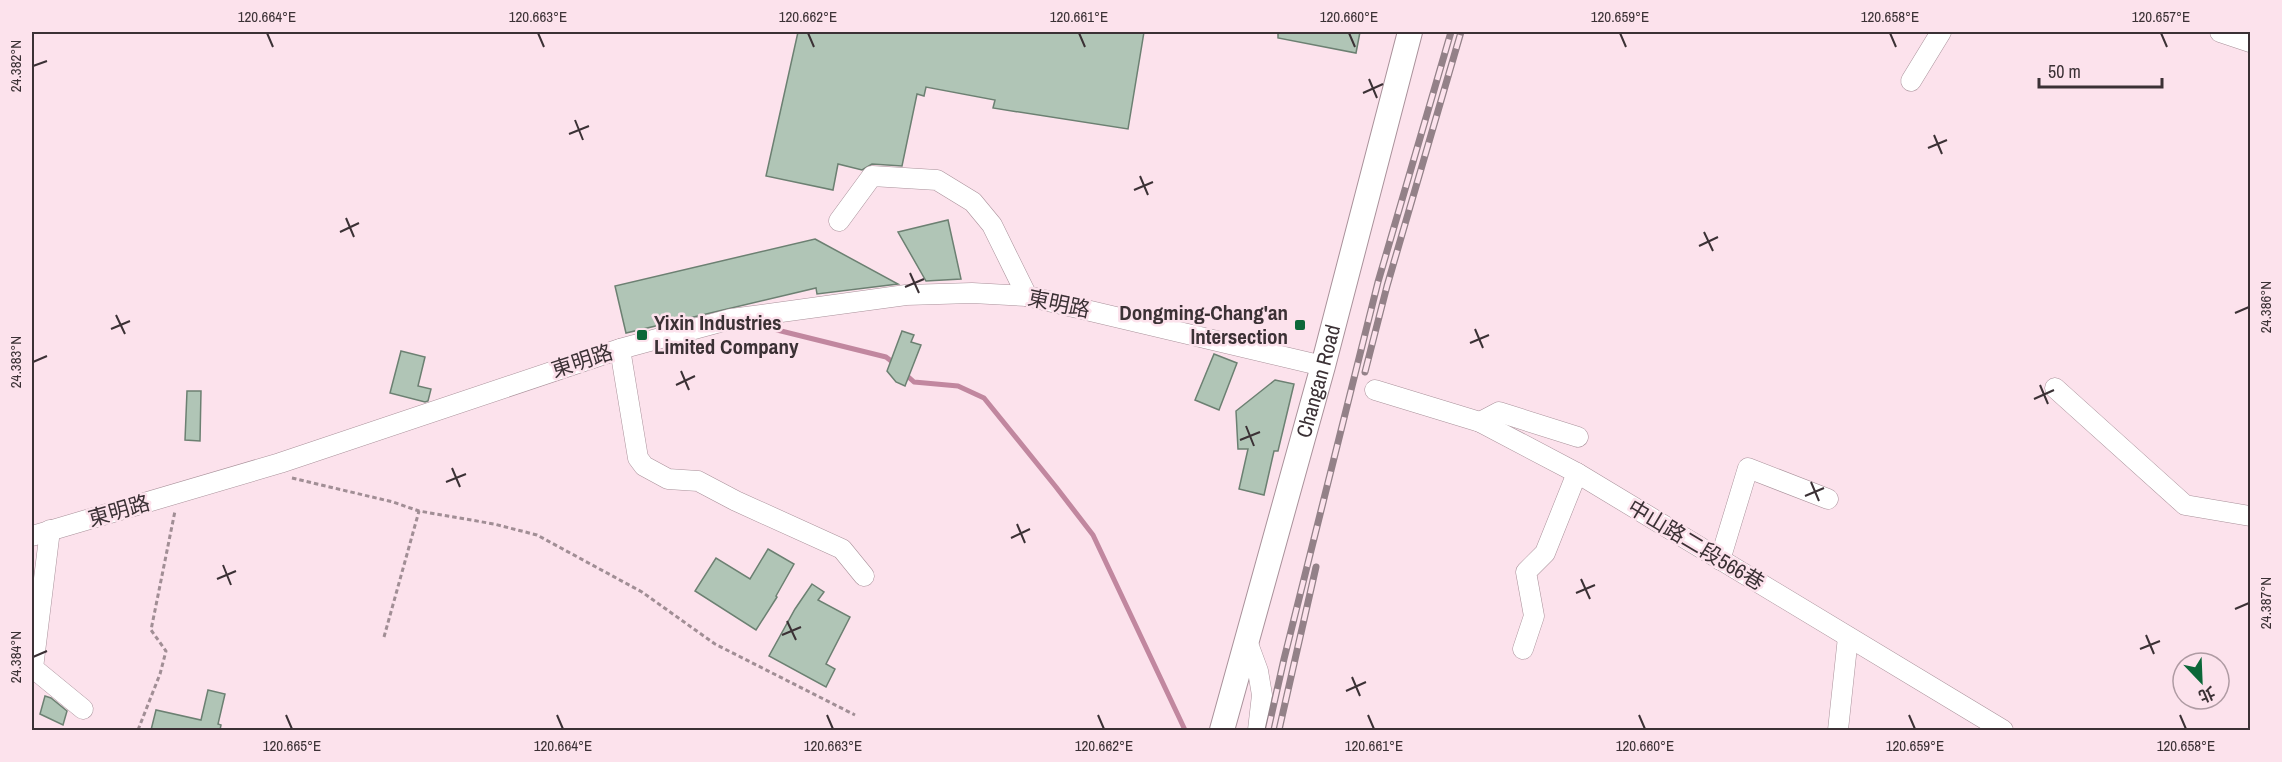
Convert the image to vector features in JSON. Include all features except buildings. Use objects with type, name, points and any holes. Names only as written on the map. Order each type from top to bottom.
[{"type":"main road","name":"Changan Road","points":[[1222,730],[1323,366],[1410,32]]},
{"type":"street","points":[[1911,81],[1941,32]]},
{"type":"street","points":[[2220,32],[2250,42]]},
{"type":"street","points":[[839,220],[872,176],[937,180],[974,202],[992,225],[1027,296]]},
{"type":"street","name":"東明路","points":[[41,533],[280,463],[620,349],[731,319],[906,294],[972,293],[1027,296],[1323,366]]},
{"type":"street","points":[[620,349],[638,458],[644,466],[668,479],[698,481],[736,501],[842,549],[864,576]]},
{"type":"street","points":[[2055,388],[2185,505],[2250,516]]},
{"type":"street","name":"中山路二段566巷","points":[[1375,390],[1480,422],[1577,473],[2003,730]]},
{"type":"street","points":[[1480,422],[1499,412],[1578,437]]},
{"type":"street","points":[[1720,560],[1748,468],[1828,499]]},
{"type":"street","points":[[1523,649],[1534,616],[1526,572],[1545,553],[1577,473]]},
{"type":"street","points":[[41,533],[33,668],[83,709]]},
{"type":"street","points":[[1839,730],[1848,637]]},
{"type":"street","points":[[1247,641],[1258,671],[1262,695],[1258,730]]},
{"type":"path","points":[[280,463],[291,477],[393,502],[419,511],[494,524],[537,535],[642,592],[715,644],[855,715]]},
{"type":"path","points":[[138,730],[160,674],[166,651],[151,630],[178,494]]},
{"type":"path","points":[[384,637],[419,511]]},
{"type":"waterway","points":[[777,330],[886,357],[895,364]]},
{"type":"waterway","points":[[904,373],[914,382],[958,386],[984,398],[1056,487],[1093,535],[1185,730]]},
{"type":"railway","points":[[1268,730],[1378,282],[1451,32]]},
{"type":"railway","points":[[1365,372],[1387,286],[1461,32]]},
{"type":"railway","points":[[1279,730],[1316,567]]},
{"type":"place","name":"Dongming-Chang'an lntersection","points":[[1300,325]]},
{"type":"place","name":"Yixin Industries Limited Company","points":[[642,335]]}]
